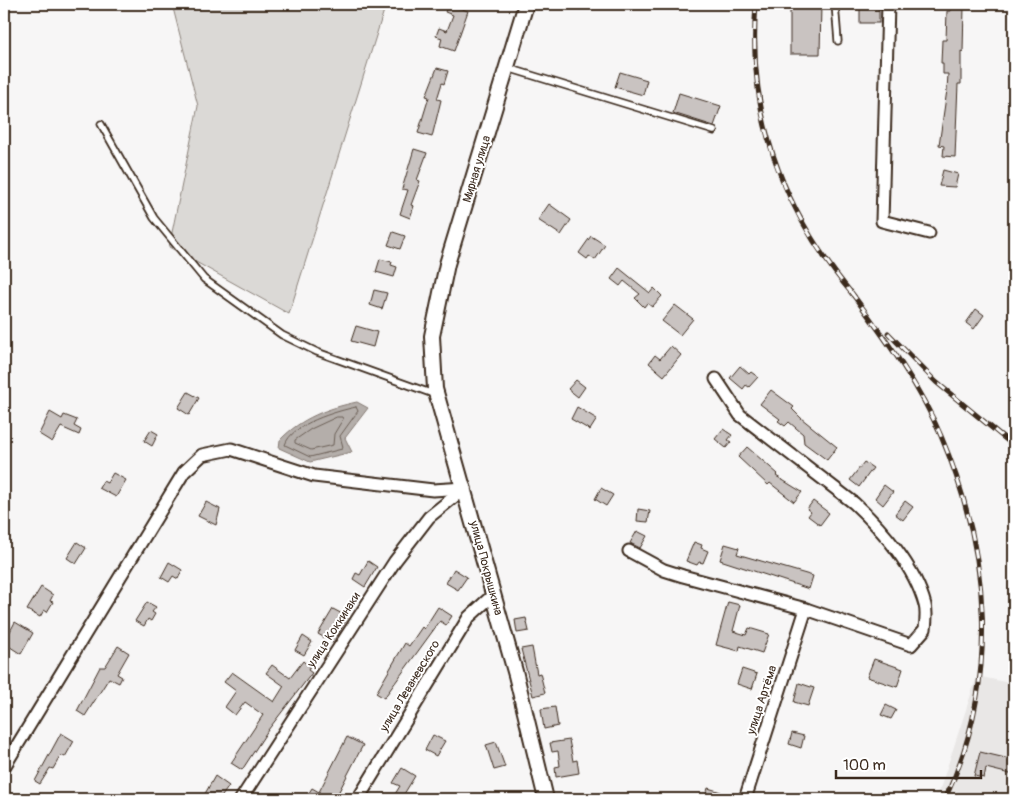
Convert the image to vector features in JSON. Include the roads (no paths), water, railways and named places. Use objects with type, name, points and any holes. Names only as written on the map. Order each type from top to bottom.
[{"type":"street","name":"Мирная улица","points":[[432,336],[447,264],[526,4]]},
{"type":"street","points":[[888,4],[882,221],[929,233]]},
{"type":"street","name":"улица Покрышкина","points":[[432,336],[437,395],[494,595],[546,799]]},
{"type":"street","points":[[630,551],[664,570],[806,609],[911,645],[925,629],[926,606],[905,560],[867,515],[740,415],[716,379]]},
{"type":"street","points":[[4,767],[168,497],[184,472],[202,455],[232,449],[314,476],[432,490],[464,488]]},
{"type":"street","name":"улица Коккинаки","points":[[241,799],[395,561],[429,517],[464,488]]},
{"type":"street","name":"улица Леваневского","points":[[358,799],[468,617],[494,595]]},
{"type":"street","name":"улица Артёма","points":[[745,799],[806,609]]},
{"type":"lane","points":[[835,4],[838,42]]},
{"type":"lane","points":[[508,68],[714,131]]},
{"type":"lane","points":[[101,124],[154,218],[204,279],[282,335],[317,352],[437,395]]},
{"type":"water","points":[[357,402],[368,408],[345,438],[352,452],[310,462],[279,448],[280,440],[306,420],[336,407]]},
{"type":"railway","points":[[756,4],[755,45],[757,85],[764,123],[775,160],[789,196],[807,230],[829,264],[854,296]]},
{"type":"railway","points":[[851,292],[912,379],[941,436],[958,481],[970,526],[979,572],[982,618],[981,664],[975,710],[963,755],[945,799]]},
{"type":"railway","points":[[888,333],[936,382],[1014,446]]}]
